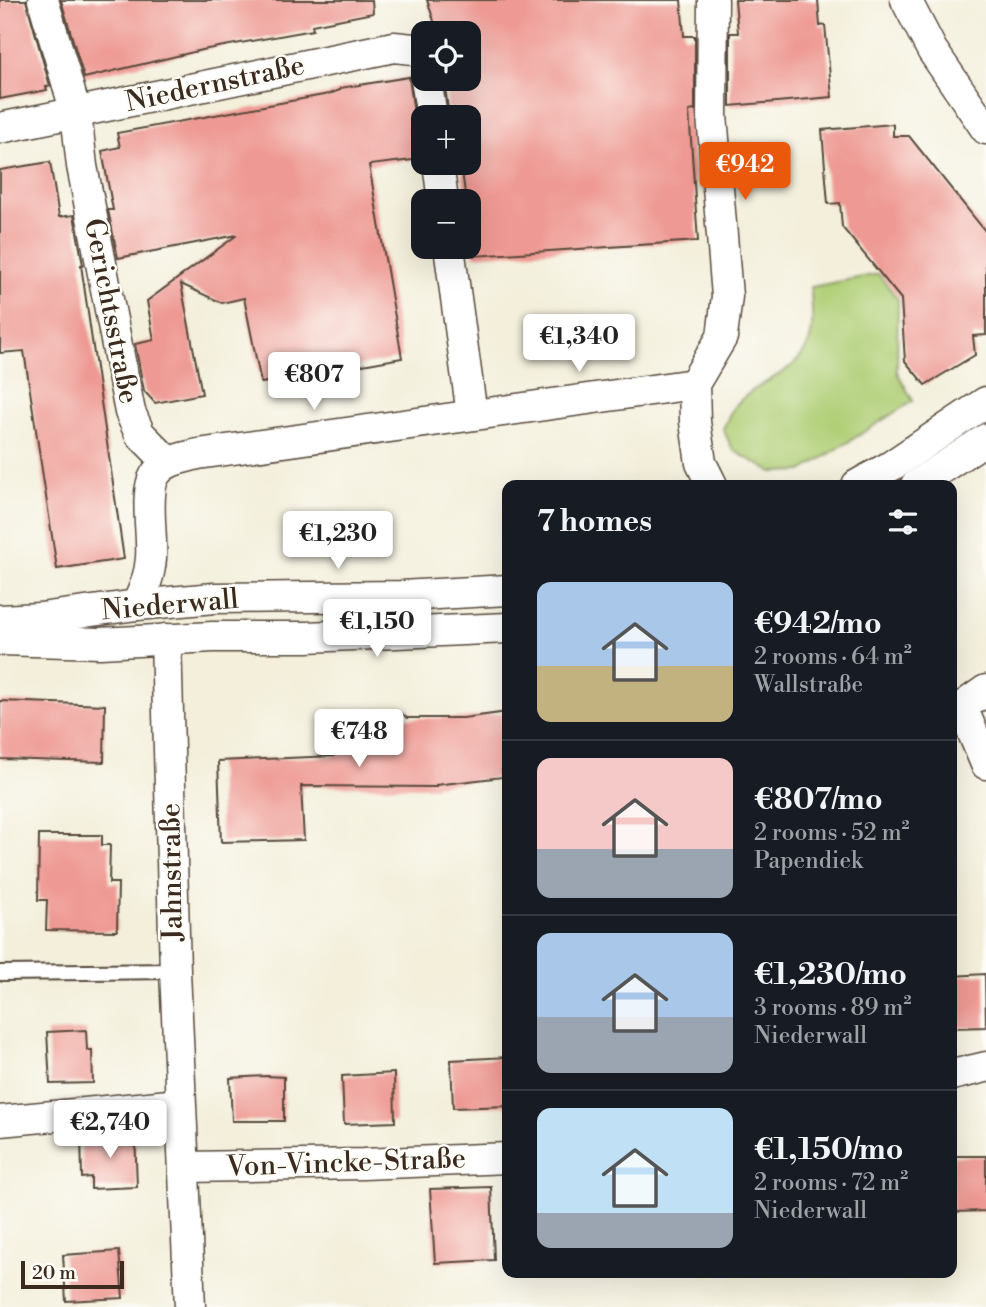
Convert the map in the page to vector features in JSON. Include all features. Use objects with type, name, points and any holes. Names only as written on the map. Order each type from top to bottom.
[{"type":"street","name":"Gerichtsstraße","points":[[43,0],[76,113],[82,166],[130,412],[140,434],[168,462]]},
{"type":"street","points":[[707,474],[695,422],[694,384],[722,337],[727,296],[712,115],[713,0]]},
{"type":"street","points":[[906,0],[932,50],[986,129]]},
{"type":"street","name":"Niedernstraße","points":[[0,128],[394,47],[411,49]]},
{"type":"street","points":[[451,259],[472,415]]},
{"type":"street","points":[[137,605],[147,583],[151,558],[150,500],[154,476],[168,462],[198,454],[694,384]]},
{"type":"street","points":[[867,480],[891,467],[986,402]]},
{"type":"street","points":[[924,480],[986,439]]},
{"type":"street","name":"Niederwall","points":[[0,620],[40,618],[214,598],[401,596],[502,590]]},
{"type":"street","name":"Niederwall","points":[[0,640],[100,643],[502,628]]},
{"type":"street","name":"Jahnstraße","points":[[166,639],[175,971],[190,1307]]},
{"type":"street","points":[[986,690],[962,707],[986,764]]},
{"type":"street","points":[[957,1074],[986,1067]]},
{"type":"street","points":[[0,1121],[180,1104]]},
{"type":"street","name":"Von-Vincke-Straße","points":[[185,1167],[502,1158]]},
{"type":"lane","points":[[0,973],[175,971]]},
{"type":"green space","points":[[878,274],[898,299],[897,372],[913,401],[802,471],[772,472],[733,450],[723,429],[734,407],[745,396],[786,370],[803,353],[809,342],[812,322],[811,287]]},
{"type":"building","points":[[0,0],[26,0],[50,86],[46,87],[47,90],[0,99]]},
{"type":"building","points":[[61,0],[372,0],[373,13],[312,25],[313,30],[202,50],[84,78]]},
{"type":"building","points":[[427,0],[681,0],[684,36],[695,36],[695,110],[689,111],[698,241],[481,256],[481,189],[464,189],[463,175],[481,175],[481,105],[447,105],[446,91],[481,91],[481,21],[434,21]]},
{"type":"building","points":[[735,0],[818,0],[820,26],[825,25],[832,97],[730,106],[730,33],[738,33]]},
{"type":"building","points":[[409,77],[413,105],[411,160],[369,165],[402,358],[261,383],[244,298],[222,303],[181,284],[202,394],[155,403],[144,391],[135,344],[154,340],[147,301],[237,235],[118,258],[108,210],[113,210],[102,151],[120,147],[117,133],[329,94],[340,88]]},
{"type":"building","points":[[893,124],[893,136],[909,136],[986,232],[986,335],[973,336],[975,355],[925,385],[905,361],[901,299],[842,227],[840,203],[828,204],[822,130]]},
{"type":"building","points":[[50,162],[59,217],[74,215],[124,559],[57,569],[24,351],[0,353],[0,170]]},
{"type":"building","points":[[0,701],[105,705],[104,762],[0,759]]},
{"type":"building","points":[[390,713],[401,713],[407,718],[463,718],[502,713],[502,777],[436,787],[301,786],[304,840],[221,842],[218,761],[334,756],[334,728],[350,728],[350,718],[384,718]]},
{"type":"building","points":[[39,835],[102,835],[102,845],[110,845],[109,883],[118,883],[117,931],[46,930],[47,900],[38,900]]},
{"type":"building","points":[[985,974],[986,1027],[957,1028],[957,976]]},
{"type":"building","points":[[86,1030],[87,1050],[92,1050],[93,1083],[50,1084],[47,1032]]},
{"type":"building","points":[[502,1057],[502,1106],[453,1108],[451,1060]]},
{"type":"building","points":[[394,1073],[395,1122],[344,1124],[342,1076]]},
{"type":"building","points":[[284,1077],[284,1121],[232,1121],[230,1078]]},
{"type":"building","points":[[135,1132],[137,1187],[91,1189],[91,1177],[82,1178],[81,1134]]},
{"type":"building","points":[[957,1156],[986,1156],[986,1211],[957,1212]]},
{"type":"building","points":[[491,1187],[494,1260],[435,1263],[430,1189]]},
{"type":"building","points":[[119,1251],[123,1298],[66,1301],[63,1255]]}]
